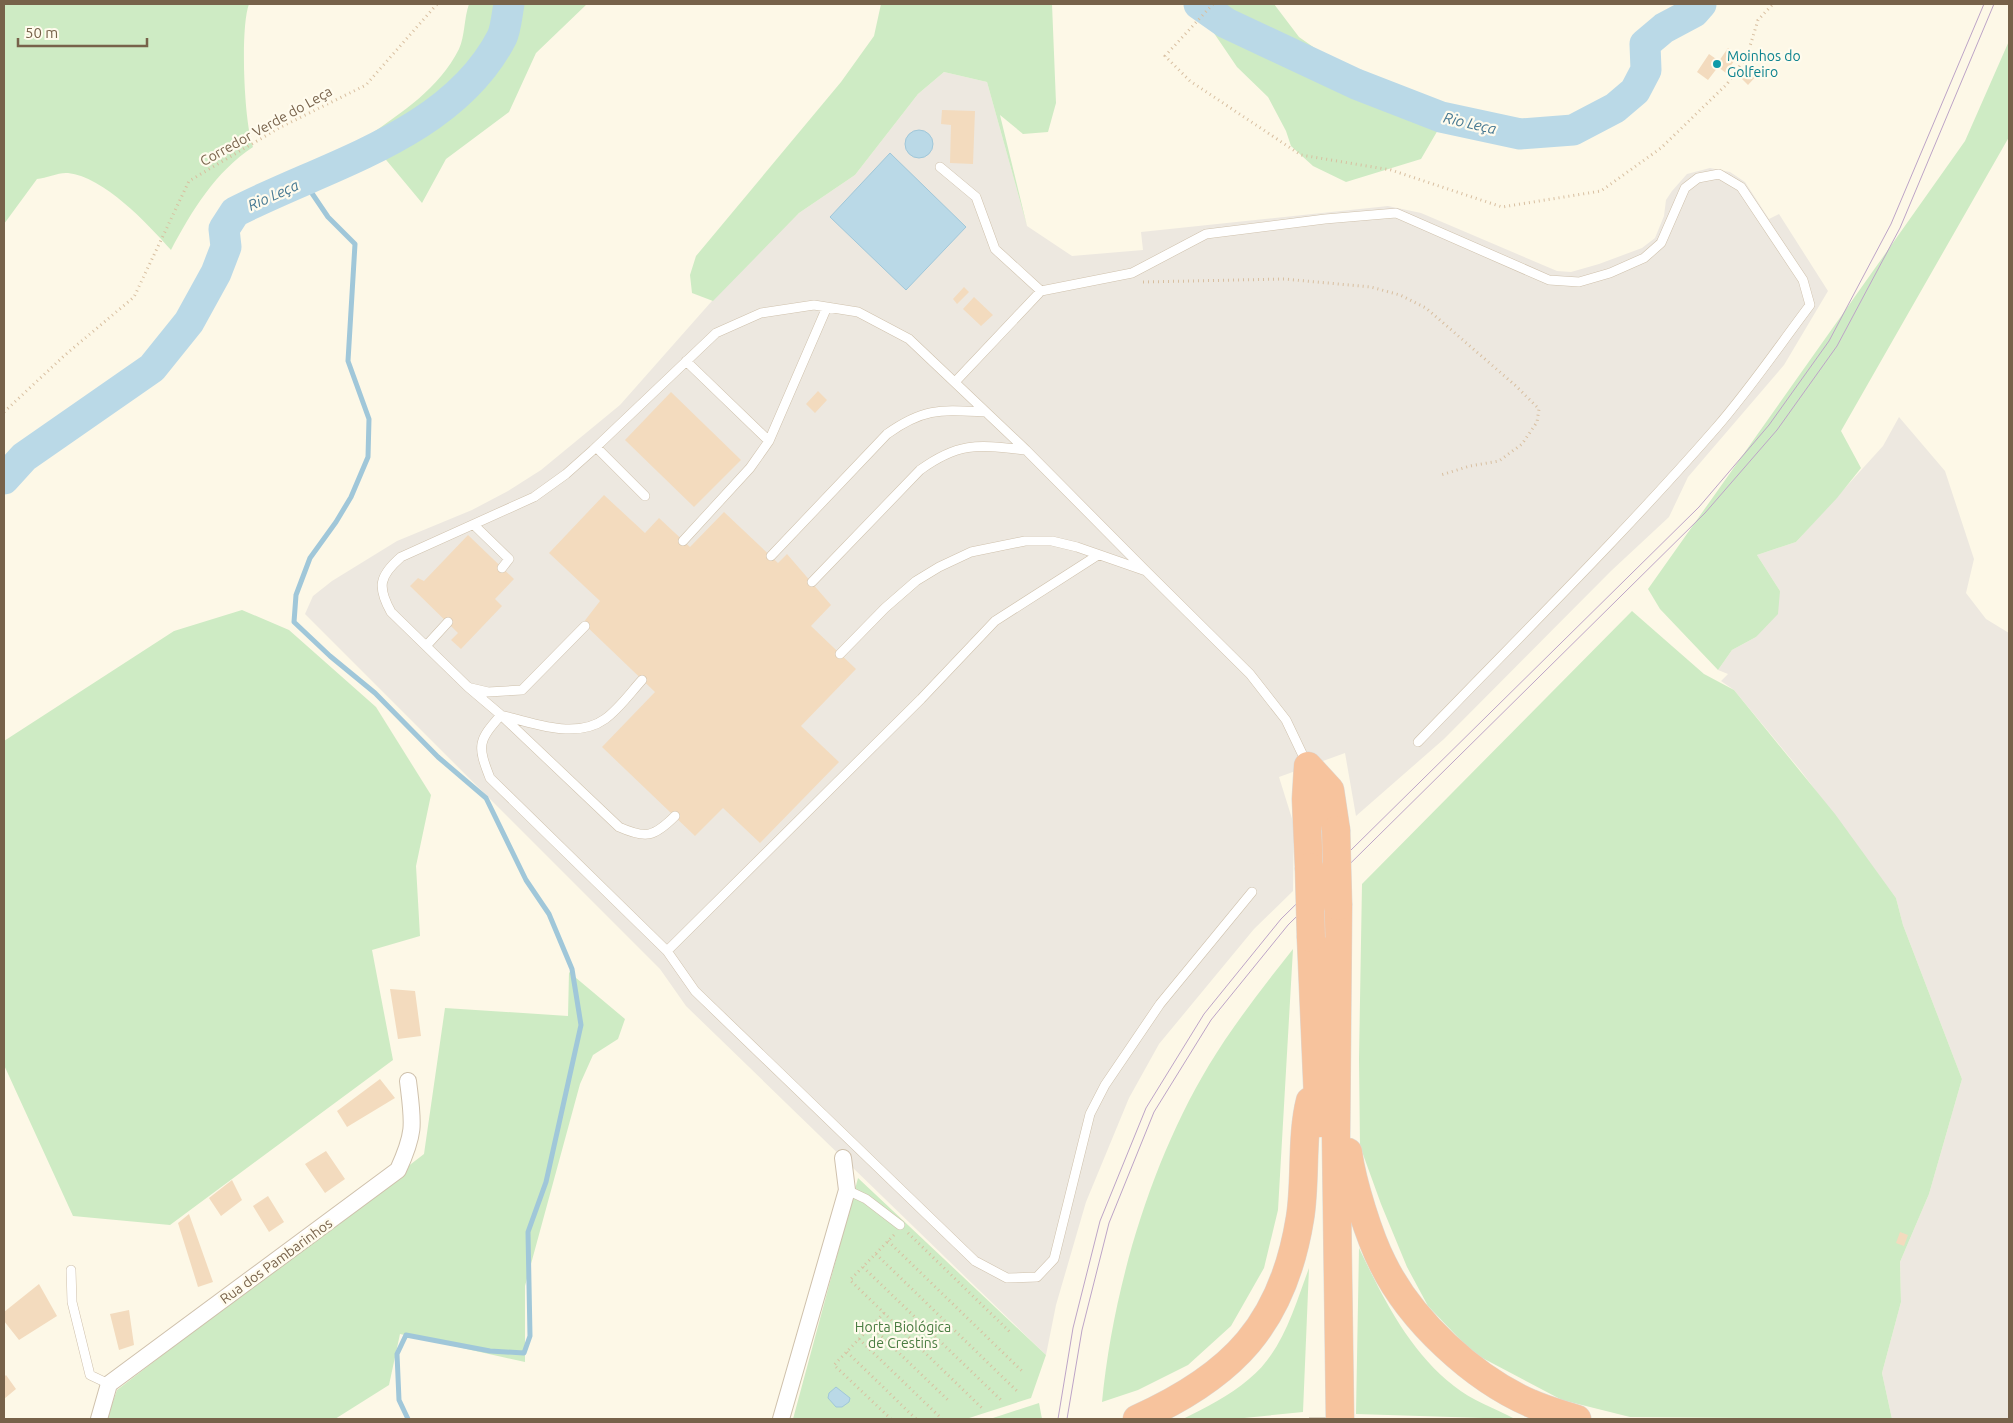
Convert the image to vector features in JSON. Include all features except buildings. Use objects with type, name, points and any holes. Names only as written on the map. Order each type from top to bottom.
[{"type":"highway","points":[[1308,766],[1330,790],[1336,830],[1338,906],[1327,1075],[1322,1198],[1332,1418]]},
{"type":"highway","points":[[1308,766],[1306,799],[1311,938],[1327,1075],[1362,1208],[1383,1264],[1410,1307],[1456,1355],[1486,1379],[1530,1404],[1577,1419]]},
{"type":"highway","points":[[1137,1419],[1173,1403],[1218,1374],[1259,1331],[1287,1277],[1300,1218],[1308,1107],[1327,1075]]},
{"type":"street","name":"Rua dos Pambarinhos","points":[[109,1384],[398,1170],[408,1149],[414,1127],[408,1081]]},
{"type":"street","points":[[781,1419],[847,1190],[843,1158]]},
{"type":"street","points":[[99,1419],[109,1384]]},
{"type":"lane","points":[[940,167],[976,197],[995,249],[1041,291]]},
{"type":"lane","points":[[955,382],[1041,291],[1132,274],[1206,234],[1325,219],[1396,213],[1549,280],[1579,282],[1610,273],[1644,258],[1661,243],[1685,188],[1698,178],[1719,174],[1742,187],[1803,280],[1810,305],[1716,428],[1583,571],[1418,742]]},
{"type":"lane","points":[[675,816],[660,831],[647,834],[632,833],[619,827],[501,715],[468,688],[391,612],[383,598],[381,584],[388,568],[401,557],[534,497],[566,474],[716,333],[761,313],[814,305],[858,312],[909,339],[1026,450],[1250,674],[1286,720],[1308,766]]},
{"type":"lane","points":[[683,541],[750,468],[770,441],[827,307]]},
{"type":"lane","points":[[686,361],[770,441]]},
{"type":"lane","points":[[771,556],[887,434],[906,420],[939,410],[986,412]]},
{"type":"lane","points":[[812,582],[920,470],[936,458],[955,449],[970,446],[1026,450]]},
{"type":"lane","points":[[596,447],[645,496]]},
{"type":"lane","points":[[474,525],[510,559],[502,568]]},
{"type":"lane","points":[[840,654],[885,608],[916,581],[939,566],[971,552],[1025,542],[1052,541],[1146,571]]},
{"type":"lane","points":[[667,951],[921,699],[995,621],[1098,555]]},
{"type":"lane","points":[[426,646],[448,622]]},
{"type":"lane","points":[[468,688],[488,692],[522,690],[585,626]]},
{"type":"lane","points":[[501,715],[541,725],[584,730],[605,719],[642,680]]},
{"type":"lane","points":[[501,715],[484,734],[480,753],[490,778],[667,951],[695,991],[975,1261],[1007,1278],[1037,1277],[1054,1259],[1090,1114],[1105,1085],[1160,1004],[1252,892]]},
{"type":"lane","points":[[843,1158],[859,1149]]},
{"type":"lane","points":[[847,1190],[866,1199],[901,1226]]},
{"type":"lane","points":[[71,1270],[72,1302],[90,1375],[109,1384]]},
{"type":"path","name":"Corredor Verde do Leça","points":[[4,412],[65,355],[134,297],[190,180],[279,128],[366,85],[437,4]]},
{"type":"path","points":[[1214,4],[1165,56],[1190,81],[1301,155],[1391,170],[1502,207],[1601,191],[1662,148],[1727,84],[1747,56],[1758,20],[1773,4]]},
{"type":"path","points":[[1132,274],[1144,282],[1284,279],[1371,287],[1400,295],[1426,308],[1516,386],[1539,409],[1537,422],[1522,444],[1499,461],[1470,466],[1441,475]]},
{"type":"path","points":[[983,1409],[850,1280],[901,1226],[1012,1334]]},
{"type":"path","points":[[888,1241],[1024,1372]]},
{"type":"path","points":[[876,1254],[1018,1393]]},
{"type":"path","points":[[863,1268],[1001,1400]]},
{"type":"path","points":[[884,1313],[834,1365],[891,1419]]},
{"type":"path","points":[[872,1326],[950,1402]]},
{"type":"path","points":[[859,1339],[942,1419]]},
{"type":"path","points":[[847,1352],[916,1419]]},
{"type":"shaded area","points":[[944,72],[987,82],[1027,226],[1072,256],[1143,250],[1141,232],[1388,206],[1421,213],[1557,271],[1571,272],[1642,248],[1655,238],[1664,216],[1666,200],[1672,191],[1687,174],[1710,168],[1730,172],[1745,182],[1769,219],[1779,214],[1828,291],[1784,365],[1688,477],[1669,517],[1611,571],[1444,739],[1356,816],[1345,753],[1279,777],[1294,825],[1293,891],[1254,929],[1159,1044],[1129,1098],[1086,1202],[1056,1305],[1046,1355],[686,1006],[660,969],[305,614],[313,596],[332,581],[397,541],[472,510],[508,491],[541,470],[620,405],[734,276],[799,213],[855,175],[918,94]]},
{"type":"shaded area","points":[[1899,417],[1945,471],[1974,559],[1966,593],[1986,619],[2009,633],[2009,1419],[1892,1419],[1882,1373],[1901,1302],[1900,1262],[1929,1194],[1962,1079],[1903,925],[1896,898],[1801,771],[1734,690],[1721,681],[1728,674],[1718,670],[1732,650],[1756,637],[1780,591],[1757,555],[1796,542],[1883,446]]},
{"type":"green space","points":[[4,4],[249,4],[246,16],[244,75],[247,117],[253,147],[227,168],[216,180],[187,221],[171,250],[150,227],[110,192],[82,176],[68,173],[37,179],[4,224]]},
{"type":"green space","points":[[469,4],[587,4],[536,53],[509,112],[446,159],[422,203],[367,137],[419,99],[451,63],[459,49]]},
{"type":"green space","points":[[881,4],[1052,4],[1056,103],[1048,132],[1023,134],[1000,115],[1027,226],[987,82],[944,72],[918,94],[855,175],[799,213],[713,301],[692,293],[690,275],[696,256],[841,82],[874,36]]},
{"type":"green space","points":[[1184,4],[1274,4],[1299,37],[1353,75],[1421,95],[1449,111],[1421,159],[1346,182],[1313,166],[1291,146],[1286,131],[1268,97],[1237,67],[1203,17]]},
{"type":"green space","points":[[2009,41],[2009,137],[1841,431],[1861,468],[1837,498],[1796,542],[1757,555],[1780,591],[1778,614],[1756,637],[1732,650],[1718,670],[1660,609],[1648,589],[1965,141]]},
{"type":"green space","points":[[242,610],[289,630],[376,707],[431,795],[416,866],[420,936],[372,950],[393,1060],[170,1225],[73,1216],[4,1065],[4,741],[174,631]]},
{"type":"green space","points":[[1632,611],[1704,674],[1734,690],[1835,814],[1896,898],[1903,925],[1962,1079],[1929,1194],[1900,1262],[1901,1302],[1882,1373],[1892,1419],[1630,1417],[1562,1400],[1473,1353],[1428,1306],[1407,1267],[1360,1146],[1359,1059],[1362,884]]},
{"type":"green space","points":[[1293,949],[1278,1210],[1264,1268],[1231,1326],[1188,1365],[1138,1390],[1102,1402],[1107,1359],[1125,1272],[1137,1228],[1169,1143],[1188,1103],[1228,1035]]},
{"type":"green space","points":[[569,972],[625,1019],[618,1039],[593,1055],[580,1084],[525,1286],[525,1362],[400,1334],[389,1385],[335,1419],[107,1419],[117,1390],[424,1154],[445,1008],[568,1016]]},
{"type":"green space","name":"Horta Biológica de Crestins","points":[[858,1178],[1046,1355],[1031,1398],[966,1419],[793,1419]]},
{"type":"green space","points":[[1359,1248],[1399,1323],[1424,1357],[1438,1372],[1461,1391],[1515,1419],[1356,1414]]},
{"type":"green space","points":[[1309,1268],[1303,1412],[1234,1419],[1183,1419],[1233,1391],[1260,1368],[1270,1356],[1286,1328]]},
{"type":"green space","points":[[1039,1403],[1042,1419],[990,1419],[996,1417]]},
{"type":"water","points":[[919,130],[929,134],[933,144],[929,154],[919,158],[909,154],[905,144],[909,134]]},
{"type":"water","points":[[890,153],[966,227],[906,290],[830,217]]},
{"type":"water","points":[[836,1387],[850,1398],[849,1402],[842,1407],[836,1407],[828,1398],[829,1393]]},
{"type":"waterway","name":"Rio Leça","points":[[4,479],[24,457],[152,368],[189,322],[216,273],[226,247],[224,229],[235,212],[384,144],[420,123],[452,99],[480,71],[502,37],[509,4]]},
{"type":"waterway","name":"Rio Leça","points":[[1199,4],[1226,23],[1356,84],[1441,117],[1520,134],[1573,130],[1615,108],[1635,91],[1646,70],[1645,44],[1664,28],[1694,12],[1701,4]]},
{"type":"waterway","points":[[303,180],[328,217],[355,244],[348,361],[369,419],[368,457],[351,497],[310,558],[296,595],[294,622],[330,656],[375,693],[438,757],[486,798],[526,880],[549,914],[572,969],[581,1025],[546,1182],[528,1232],[530,1336],[524,1353],[490,1351],[406,1335],[397,1354],[399,1400],[408,1419]]},
{"type":"tram line","points":[[1058,1419],[1073,1328],[1100,1221],[1146,1108],[1204,1014],[1281,919],[1699,507],[1769,425],[1829,341],[1891,224],[1984,4]]},
{"type":"tram line","points":[[1067,1419],[1082,1330],[1109,1223],[1154,1112],[1211,1020],[1288,925],[1705,513],[1777,430],[1837,346],[1900,228],[1994,4]]},
{"type":"place","name":"Moinhos do Golfeiro","points":[[1717,64]]}]
